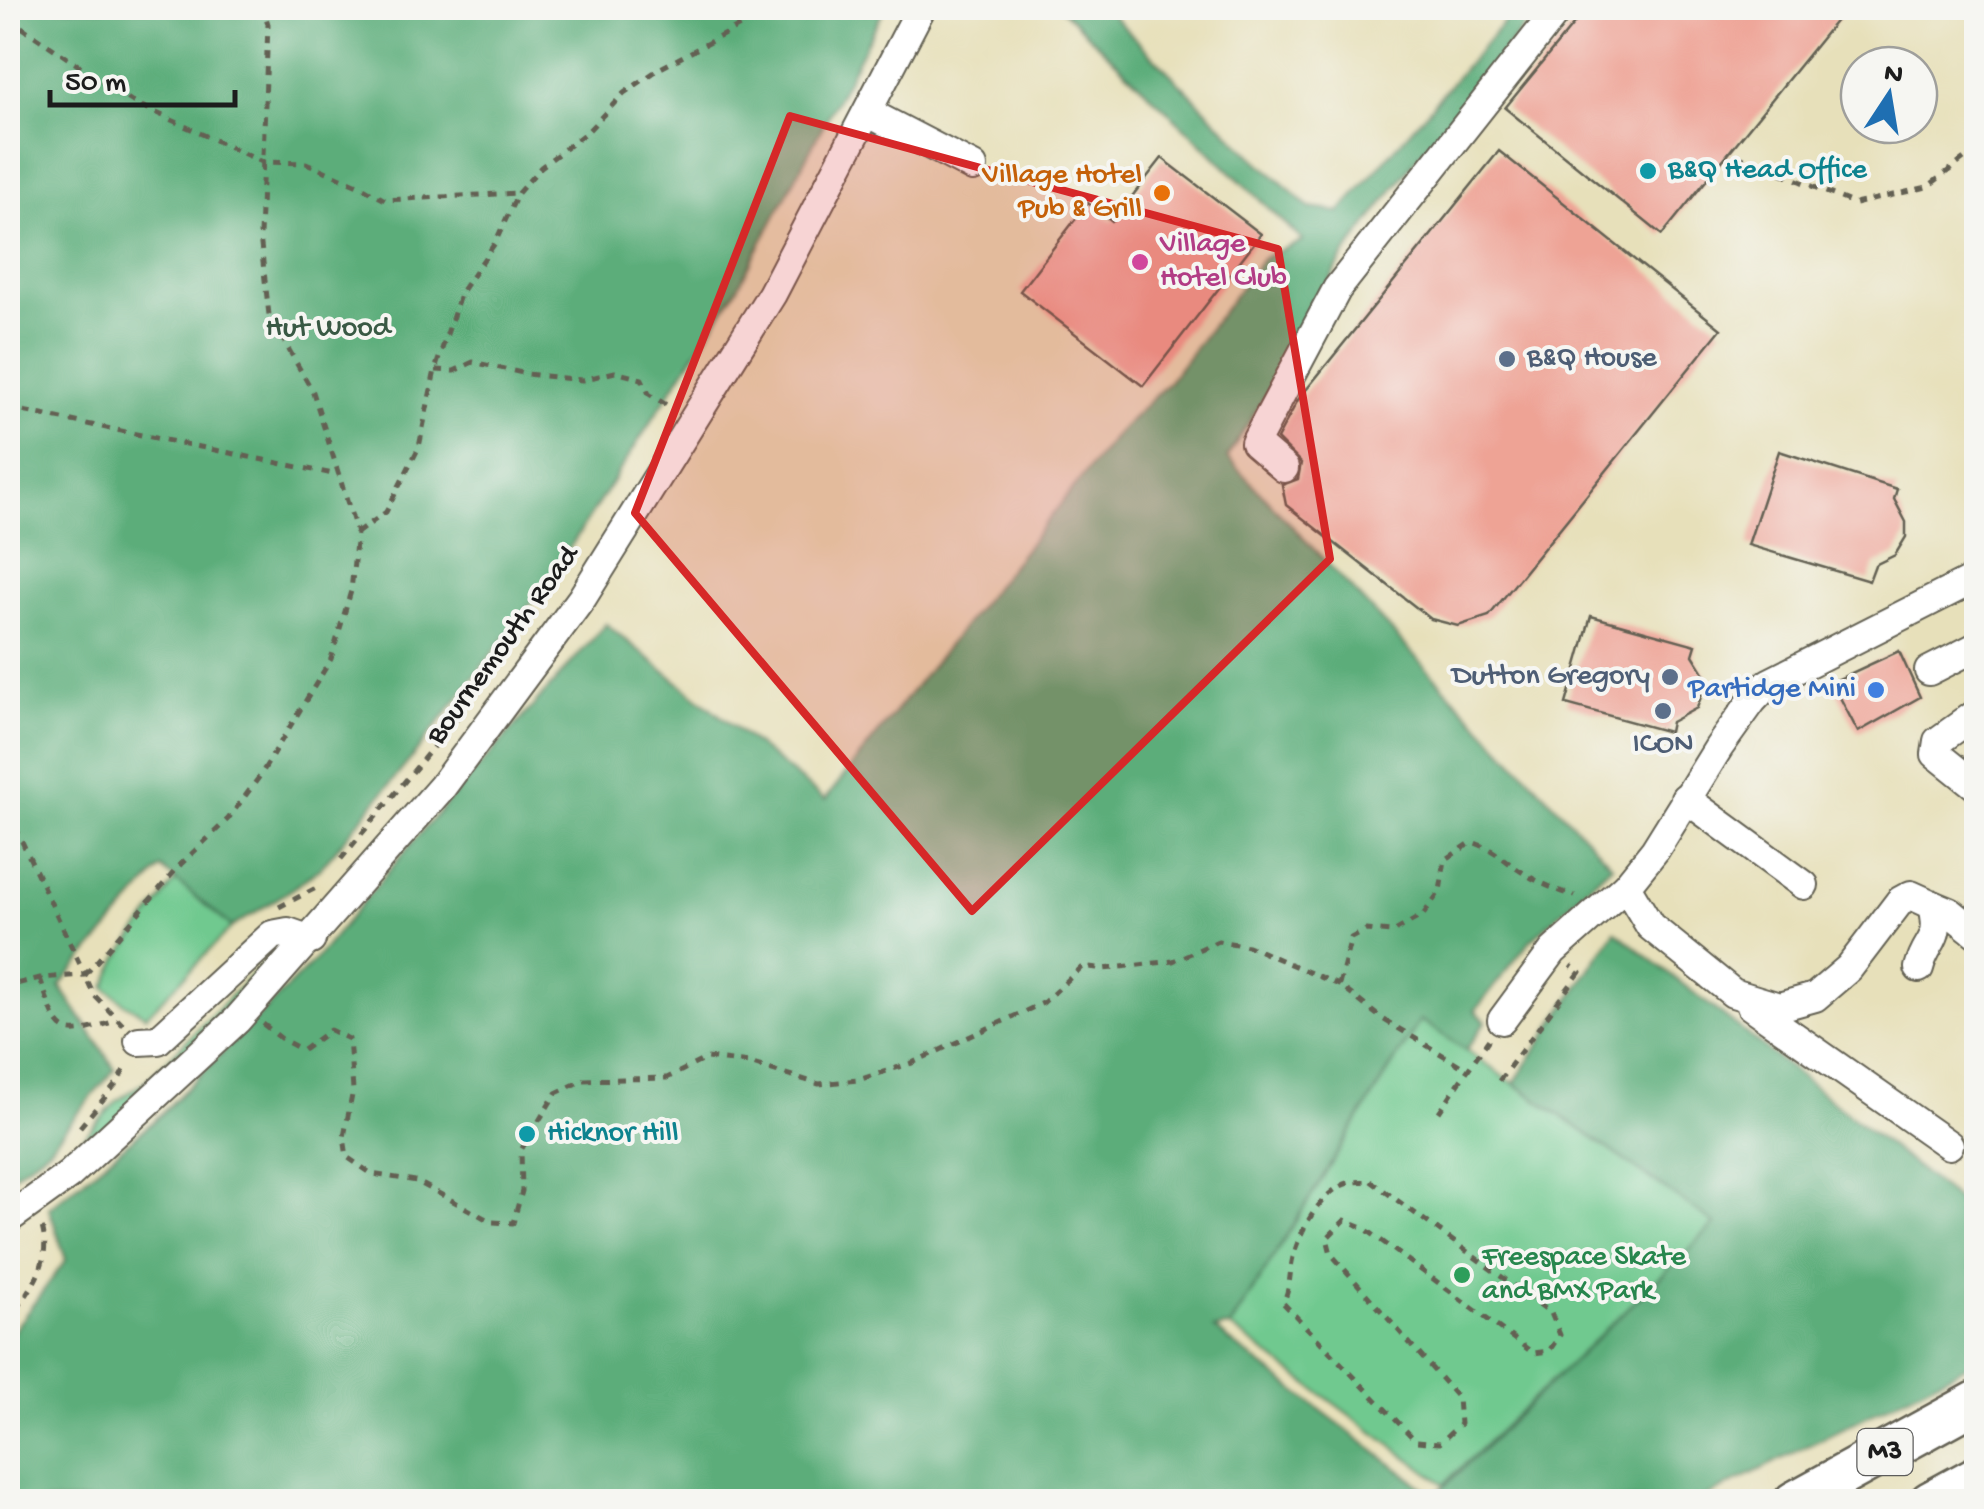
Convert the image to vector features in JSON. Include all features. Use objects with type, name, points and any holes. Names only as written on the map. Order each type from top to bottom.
[{"type":"highway","name":"M3","points":[[1794,1502],[1976,1402]]},
{"type":"highway","name":"M3","points":[[1930,1502],[1976,1477]]},
{"type":"street","name":"Bournemouth Road","points":[[18,1212],[135,1116],[246,1010],[442,787],[582,598],[772,294],[921,8]]},
{"type":"street","points":[[1284,468],[1255,443],[1337,289],[1559,8]]},
{"type":"street","points":[[869,113],[973,166]]},
{"type":"street","points":[[1502,1020],[1553,951],[1626,886],[1655,850],[1685,798],[1752,701],[1769,684],[1976,578]]},
{"type":"street","points":[[1929,671],[1976,647]]},
{"type":"street","points":[[1976,714],[1938,740],[1936,754],[1976,786]]},
{"type":"street","points":[[1685,798],[1727,816],[1804,885]]},
{"type":"street","points":[[1626,886],[1650,926],[1733,993],[1949,1146]]},
{"type":"street","points":[[1733,993],[1779,1007],[1815,998],[1849,968],[1900,901],[1911,895],[1950,912],[1976,933]]},
{"type":"street","points":[[1919,968],[1937,927],[1933,905]]},
{"type":"street","points":[[139,1041],[158,1040],[272,934],[288,932],[311,940]]},
{"type":"path","points":[[8,986],[40,978],[85,976],[181,864],[228,819],[260,776],[330,659],[351,591],[357,534],[313,392],[269,315],[260,236],[268,24],[264,8],[280,8]]},
{"type":"path","points":[[742,8],[748,22]]},
{"type":"path","points":[[357,534],[386,512],[419,447],[435,370],[462,292],[495,243],[518,193],[540,167],[588,131],[624,93],[658,69],[774,8]]},
{"type":"path","points":[[8,18],[133,102],[262,162],[306,163],[358,184],[385,200],[518,193]]},
{"type":"path","points":[[1737,155],[1855,204],[1926,187],[1976,150]]},
{"type":"path","points":[[435,370],[454,371],[473,362],[527,374],[582,380],[615,372],[642,380],[649,394],[674,409]]},
{"type":"path","points":[[664,424],[680,399]]},
{"type":"path","points":[[8,408],[338,475]]},
{"type":"path","points":[[338,862],[463,711]]},
{"type":"path","points":[[8,812],[94,995],[139,1041],[117,1083],[72,1136]]},
{"type":"path","points":[[1338,985],[1351,938],[1366,930],[1393,932],[1424,915],[1440,891],[1445,860],[1472,842],[1495,850],[1546,886],[1587,900]]},
{"type":"path","points":[[268,912],[315,890],[327,876]]},
{"type":"path","points":[[246,1010],[283,1040],[303,1050],[330,1030],[349,1039],[353,1090],[344,1137],[347,1158],[372,1174],[416,1181],[492,1222],[513,1223],[522,1190],[522,1150],[556,1093],[584,1080],[667,1078],[707,1058],[749,1063],[819,1084],[858,1080],[912,1064],[1044,1003],[1083,966],[1104,969],[1173,962],[1218,941],[1248,946],[1338,985],[1381,1018],[1468,1070]]},
{"type":"path","points":[[1499,1082],[1580,972],[1553,951]]},
{"type":"path","points":[[40,978],[53,1017],[64,1029],[80,1033],[118,1020]]},
{"type":"path","points":[[1438,1112],[1502,1020]]},
{"type":"path","points":[[1372,1182],[1551,1313],[1560,1335],[1549,1350],[1532,1352],[1364,1227],[1345,1220],[1328,1238],[1331,1254],[1458,1398],[1460,1424],[1440,1442],[1416,1441],[1283,1303],[1302,1230],[1324,1201],[1346,1184],[1372,1182]]},
{"type":"path","points":[[8,1322],[44,1266],[44,1230],[18,1212]]},
{"type":"highlighted area","points":[[790,116],[1278,249],[1330,559],[972,911],[635,513]]},
{"type":"green space","name":"Hut Wood","points":[[8,8],[885,8],[738,287],[547,583],[323,865],[294,888],[232,927],[161,868],[60,986],[115,1069],[48,1149],[8,1179]]},
{"type":"green space","points":[[1060,8],[1105,8],[1252,156],[1310,208],[1340,212],[1516,8],[1540,8],[1416,159],[1342,259],[1273,385],[1227,457],[1612,865],[1530,941],[1475,1011],[1486,1021],[1466,1050],[1420,1020],[1230,1327],[1214,1329],[1434,1496],[1715,1224],[1514,1083],[1615,931],[1976,1214],[1976,1361],[1698,1501],[8,1502],[8,1338],[66,1260],[49,1208],[153,1122],[313,962],[416,838],[606,624],[825,800],[1117,433],[1167,384],[1263,258],[1303,241]]},
{"type":"green space","points":[[176,880],[232,927],[146,1016],[105,987],[119,957]]},
{"type":"green space","points":[[272,958],[275,965],[120,1117],[54,1170],[117,1101],[151,1077]]},
{"type":"green space","name":"Freespace Skate and BMX Park","points":[[1421,1019],[1716,1224],[1444,1484],[1230,1327]]},
{"type":"building","name":"B&Q Head Office","points":[[1587,8],[1846,8],[1662,235],[1505,108]]},
{"type":"building","points":[[1499,151],[1721,329],[1489,616],[1458,626],[1431,619],[1286,505],[1282,485],[1298,479],[1301,463],[1277,439],[1298,400]]},
{"type":"building","name":"Village Hotel Club","points":[[1162,158],[1261,234],[1143,386],[1020,291],[1088,203],[1112,222]]},
{"type":"building","points":[[1779,451],[1897,489],[1894,499],[1906,522],[1906,537],[1895,555],[1875,565],[1869,581],[1748,545]]},
{"type":"building","points":[[1591,616],[1696,645],[1693,655],[1706,683],[1697,708],[1671,722],[1669,732],[1566,704]]},
{"type":"building","name":"Partidge Mini","points":[[1899,651],[1920,697],[1858,732],[1832,682]]},
{"type":"place","name":"B&Q Head Office","points":[[1648,171]]},
{"type":"place","name":"Village Hotel Pub & Grill","points":[[1162,193]]},
{"type":"place","name":"Village Hotel Club","points":[[1140,262]]},
{"type":"place","name":"B&Q House","points":[[1507,359]]},
{"type":"place","name":"Dutton Gregory","points":[[1670,677]]},
{"type":"place","name":"Partidge Mini","points":[[1876,690]]},
{"type":"place","name":"ICON","points":[[1663,711]]},
{"type":"place","name":"Hicknor Hill","points":[[527,1134]]},
{"type":"place","name":"Freespace Skate and BMX Park","points":[[1462,1275]]}]
